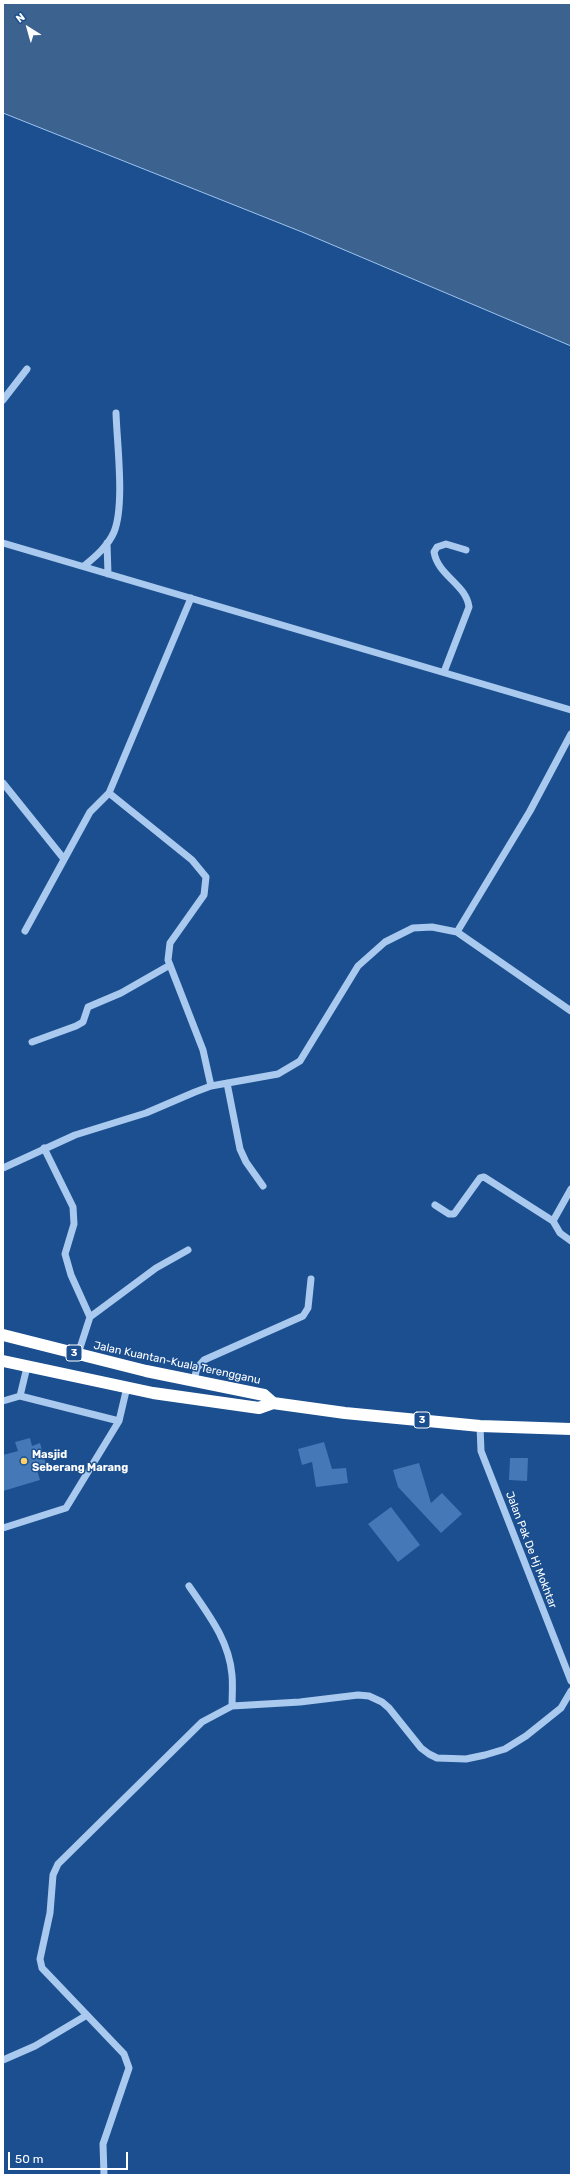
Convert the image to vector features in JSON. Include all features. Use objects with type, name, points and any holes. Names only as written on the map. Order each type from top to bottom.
[{"type":"highway","name":"Jalan Kuantan-Kuala Terengganu","points":[[3,1335],[146,1371],[264,1395],[273,1403]]},
{"type":"highway","name":"Jalan Kuantan-Kuala Terengganu","points":[[3,1361],[153,1393],[259,1408],[273,1403],[346,1413],[480,1426],[571,1429]]},
{"type":"street","points":[[3,400],[27,370]]},
{"type":"street","points":[[84,566],[107,543],[114,533],[119,513],[116,413]]},
{"type":"street","points":[[3,543],[571,710]]},
{"type":"street","points":[[107,543],[108,574]]},
{"type":"street","points":[[444,672],[469,607],[466,596],[438,563],[434,552],[437,547],[446,544],[466,550]]},
{"type":"street","points":[[25,931],[90,812],[109,793],[191,598]]},
{"type":"street","points":[[457,932],[530,811],[571,734]]},
{"type":"street","points":[[3,782],[64,860]]},
{"type":"street","points":[[109,793],[192,860],[206,878],[204,895],[170,943],[168,951],[170,965],[203,1050],[211,1086]]},
{"type":"street","points":[[3,1168],[75,1135],[146,1113],[211,1086],[278,1074],[295,1065],[300,1061],[358,966],[384,942],[413,928],[432,927],[457,932],[571,1011]]},
{"type":"street","points":[[32,1042],[76,1026],[83,1022],[88,1007],[121,993],[170,965]]},
{"type":"street","points":[[227,1083],[240,1149],[246,1162],[263,1186]]},
{"type":"street","points":[[44,1148],[73,1207],[74,1224],[65,1254],[71,1275],[90,1317]]},
{"type":"street","points":[[435,1206],[449,1214],[454,1214],[480,1178],[484,1177],[553,1221],[560,1233],[571,1241]]},
{"type":"street","points":[[553,1221],[571,1189]]},
{"type":"street","points":[[78,1354],[90,1317],[156,1268],[188,1250]]},
{"type":"street","points":[[194,1380],[197,1368],[204,1360],[303,1316],[308,1308],[311,1279]]},
{"type":"street","points":[[20,1396],[26,1367]]},
{"type":"street","points":[[3,1528],[66,1508],[119,1421],[127,1387]]},
{"type":"street","points":[[3,1401],[20,1396],[119,1421]]},
{"type":"street","name":"Jalan Pak De Hj Mokhtar","points":[[480,1426],[481,1450],[571,1681]]},
{"type":"street","points":[[190,1586],[216,1626],[226,1647],[232,1676],[232,1706]]},
{"type":"street","points":[[104,2175],[103,2144],[129,2068],[124,2054],[45,1972],[41,1963],[50,1913],[54,1869],[202,1722],[232,1706],[300,1702],[358,1695],[369,1696],[382,1702],[389,1708],[421,1748],[429,1754],[437,1758],[466,1759],[485,1755],[505,1748],[526,1736],[561,1708],[571,1691]]},
{"type":"street","points":[[3,2060],[34,2046],[87,2015]]},
{"type":"water","points":[[3,3],[571,3],[571,346],[302,232],[3,113]]},
{"type":"building","name":"Masjid Seberang Marang","points":[[30,1438],[32,1446],[40,1443],[47,1468],[37,1470],[40,1480],[3,1491],[3,1455],[18,1451],[15,1442]]},
{"type":"building","points":[[324,1442],[332,1469],[346,1468],[348,1483],[316,1487],[312,1462],[302,1465],[298,1449]]},
{"type":"building","points":[[510,1458],[528,1458],[527,1481],[509,1480]]},
{"type":"building","points":[[419,1463],[431,1503],[442,1493],[462,1514],[441,1533],[398,1487],[393,1470]]},
{"type":"building","points":[[391,1507],[420,1545],[398,1562],[368,1524]]},
{"type":"place","name":"Masjid Seberang Marang","points":[[24,1461]]}]
